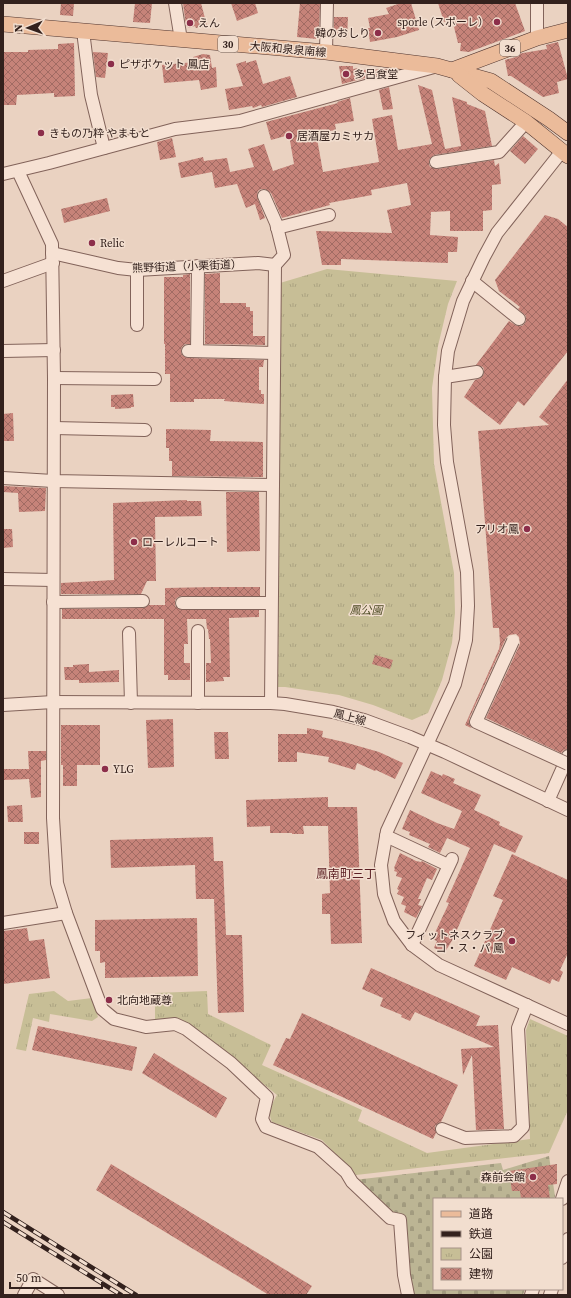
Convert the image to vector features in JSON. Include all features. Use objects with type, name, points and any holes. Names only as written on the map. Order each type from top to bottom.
[{"type":"main road","name":"大阪和泉泉南線","points":[[3,24],[326,52],[437,66],[491,81],[568,133]]},
{"type":"main road","name":"36","points":[[452,70],[537,38],[568,30]]},
{"type":"main road","name":"大阪和泉泉南線","points":[[452,70],[483,94],[526,122],[565,153]]},
{"type":"street","points":[[175,3],[181,40]]},
{"type":"street","points":[[326,52],[327,3]]},
{"type":"street","points":[[537,3],[537,38]]},
{"type":"street","points":[[83,31],[91,95],[104,148]]},
{"type":"street","points":[[3,174],[175,129],[240,120],[437,66]]},
{"type":"street","points":[[436,162],[499,152],[526,122]]},
{"type":"street","points":[[565,153],[497,233],[463,301],[448,351],[443,403],[446,456],[467,572],[468,606],[466,640],[455,684],[426,744],[386,836],[381,865],[384,894],[394,921],[412,945],[439,964],[568,1024]]},
{"type":"street","points":[[18,171],[52,244],[53,258],[53,818],[56,877],[66,913],[102,1009],[114,1019],[146,1027],[175,1024],[186,1029],[231,1063],[267,1097],[262,1119],[266,1127],[318,1147],[346,1172],[352,1182],[390,1218],[400,1220],[404,1275],[408,1295]]},
{"type":"street","points":[[264,196],[277,228],[284,255],[275,264],[271,703]]},
{"type":"street","points":[[277,228],[329,216]]},
{"type":"street","points":[[3,281],[53,258]]},
{"type":"street","name":"熊野街道（小栗街道）","points":[[53,258],[137,270],[258,263],[275,264]]},
{"type":"street","points":[[198,266],[192,351],[274,353]]},
{"type":"street","points":[[136,325],[137,270]]},
{"type":"street","points":[[472,281],[519,319]]},
{"type":"street","points":[[3,351],[54,350]]},
{"type":"street","points":[[445,377],[477,372]]},
{"type":"street","points":[[54,378],[155,379]]},
{"type":"street","points":[[54,428],[145,430]]},
{"type":"street","points":[[3,478],[53,481],[273,485]]},
{"type":"street","points":[[3,579],[53,580]]},
{"type":"street","points":[[53,602],[144,601]]},
{"type":"street","points":[[182,603],[271,603]]},
{"type":"street","points":[[198,631],[198,703]]},
{"type":"street","points":[[129,633],[131,703]]},
{"type":"street","points":[[513,641],[476,722],[568,764]]},
{"type":"street","name":"鳳上線","points":[[3,704],[53,702],[271,703],[333,712],[364,720],[426,744],[568,810]]},
{"type":"street","points":[[548,801],[568,756]]},
{"type":"street","points":[[386,836],[450,862],[412,945]]},
{"type":"street","points":[[3,923],[66,913]]},
{"type":"street","points":[[442,1129],[465,1138],[514,1136],[523,1127],[518,1028],[527,1005]]},
{"type":"street","points":[[562,1198],[568,1181]]},
{"type":"street","points":[[563,1255],[568,1240]]},
{"type":"street","points":[[24,1295],[33,1279],[58,1295]]},
{"type":"green space","name":"鳳公園","points":[[327,269],[457,281],[448,304],[438,346],[432,388],[434,464],[454,573],[455,613],[452,643],[442,680],[428,713],[412,720],[373,705],[339,695],[278,687],[280,283]]},
{"type":"green space","points":[[54,991],[68,1001],[92,998],[98,1017],[92,1021],[50,1014],[49,1022],[33,1018],[26,1051],[16,1049],[29,994]]},
{"type":"green space","points":[[207,991],[208,1014],[271,1045],[262,1065],[362,1110],[358,1121],[427,1153],[530,1139],[526,1030],[530,1019],[568,1036],[568,1110],[549,1153],[356,1175],[322,1140],[272,1122],[270,1111],[277,1095],[190,1024],[173,1018],[155,1020],[155,993]]},
{"type":"green space","points":[[549,1156],[554,1198],[433,1198],[433,1290],[525,1290],[523,1295],[411,1295],[402,1216],[390,1213],[354,1180],[501,1163],[503,1170]]},
{"type":"building","points":[[61,3],[74,3],[73,16],[60,15]]},
{"type":"building","points":[[135,3],[152,3],[150,23],[133,22]]},
{"type":"building","points":[[183,3],[201,3],[207,26],[196,28],[195,26],[189,28],[186,26]]},
{"type":"building","points":[[231,3],[255,3],[258,13],[237,21]]},
{"type":"building","points":[[300,3],[320,3],[319,32],[317,39],[297,37]]},
{"type":"building","points":[[401,3],[411,3],[419,30],[397,37],[370,42],[368,18],[389,14],[386,8]]},
{"type":"building","points":[[438,3],[515,3],[525,31],[469,52],[460,51],[461,43],[458,43],[452,19],[444,22]]},
{"type":"building","points":[[334,17],[348,17],[347,38],[334,32]]},
{"type":"building","points":[[558,42],[568,79],[557,82],[559,93],[543,97],[511,76],[508,76],[505,60],[519,56],[519,54],[547,49],[546,45]]},
{"type":"building","points":[[74,43],[75,96],[54,97],[54,93],[17,95],[16,105],[3,105],[3,52],[28,52],[28,50],[58,49],[58,44]]},
{"type":"building","points":[[93,52],[108,53],[105,78],[96,77]]},
{"type":"building","points":[[203,54],[210,55],[212,68],[216,67],[217,87],[201,90],[199,80],[164,83],[162,65],[195,62],[193,57]]},
{"type":"building","points":[[256,60],[263,84],[290,76],[297,97],[262,107],[261,105],[253,108],[252,106],[229,110],[225,89],[243,86],[236,64]]},
{"type":"building","points":[[339,66],[353,66],[353,69],[359,68],[360,70],[392,69],[392,71],[342,84]]},
{"type":"building","points":[[418,85],[432,90],[445,149],[461,146],[452,97],[467,102],[467,104],[485,111],[492,146],[434,155],[429,160],[430,167],[437,169],[494,160],[495,166],[499,163],[501,184],[492,185],[492,210],[483,211],[483,231],[450,231],[450,211],[431,212],[430,235],[458,237],[457,252],[448,252],[448,263],[341,259],[341,265],[322,265],[316,231],[392,233],[387,210],[411,205],[407,183],[371,190],[372,195],[329,203],[330,205],[282,218],[271,193],[265,189],[261,189],[258,191],[257,196],[265,218],[260,220],[255,204],[246,208],[237,184],[215,188],[212,172],[181,178],[178,163],[203,157],[204,161],[227,158],[230,172],[254,167],[248,149],[264,144],[273,171],[294,164],[289,135],[271,140],[266,122],[338,103],[337,102],[350,98],[354,121],[335,124],[336,130],[316,133],[323,172],[379,162],[372,119],[392,115],[398,150],[432,144]]},
{"type":"building","points":[[389,87],[393,109],[383,110],[379,90]]},
{"type":"building","points":[[523,136],[538,149],[525,164],[510,151]]},
{"type":"building","points":[[172,138],[176,157],[160,160],[157,142]]},
{"type":"building","points":[[107,198],[110,211],[64,223],[61,209]]},
{"type":"building","points":[[545,215],[558,219],[568,227],[568,351],[524,406],[518,401],[500,425],[464,397],[475,380],[481,378],[484,374],[483,367],[476,365],[509,321],[517,326],[522,326],[525,323],[526,316],[518,309],[520,307],[499,291],[495,280]]},
{"type":"building","points":[[220,273],[220,303],[246,303],[246,307],[250,307],[250,311],[253,311],[253,336],[265,336],[265,345],[205,344],[205,274]]},
{"type":"building","points":[[190,274],[190,344],[185,344],[182,347],[182,355],[188,358],[264,360],[263,367],[259,367],[259,390],[261,390],[261,394],[264,394],[264,404],[224,401],[225,399],[194,399],[194,402],[170,402],[170,374],[165,374],[164,277],[183,277],[183,275]]},
{"type":"building","name":"アリオ鳳","points":[[568,379],[568,749],[561,753],[486,718],[520,644],[519,637],[516,634],[509,635],[506,638],[469,719],[471,728],[465,725],[499,649],[500,643],[499,628],[493,628],[478,431],[549,425],[539,417]]},
{"type":"building","points":[[133,394],[134,407],[115,409],[115,407],[111,407],[111,395]]},
{"type":"building","points":[[13,413],[14,441],[3,441],[3,414]]},
{"type":"building","points":[[166,429],[211,430],[210,441],[263,442],[263,477],[172,476],[172,461],[169,461],[169,448],[166,448]]},
{"type":"building","points":[[3,486],[46,488],[45,511],[19,512],[18,493],[3,492]]},
{"type":"building","points":[[226,492],[259,492],[260,551],[227,552]]},
{"type":"building","name":"ローレルコート","points":[[187,500],[201,501],[202,516],[155,517],[156,581],[147,581],[141,594],[61,594],[61,583],[114,580],[113,503]]},
{"type":"building","points":[[3,529],[12,529],[13,547],[3,548]]},
{"type":"building","points":[[260,587],[260,596],[182,596],[175,600],[175,606],[182,610],[259,610],[259,617],[229,618],[230,677],[223,677],[224,681],[206,682],[206,663],[211,663],[210,639],[206,619],[187,619],[188,644],[184,644],[184,663],[190,663],[190,680],[168,680],[168,675],[164,675],[164,619],[62,619],[62,609],[143,608],[149,605],[165,605],[165,588]]},
{"type":"building","points":[[375,655],[393,660],[390,669],[372,664]]},
{"type":"building","points":[[89,664],[89,672],[119,670],[119,682],[79,683],[79,680],[65,680],[64,667]]},
{"type":"building","points":[[173,719],[174,767],[148,768],[146,720]]},
{"type":"building","points":[[61,725],[100,725],[100,765],[77,765],[77,786],[63,786],[63,765],[61,765]]},
{"type":"building","points":[[307,728],[323,731],[322,737],[379,752],[403,763],[395,779],[357,763],[355,770],[328,762],[329,757],[297,752],[297,762],[278,762],[278,734],[307,734]]},
{"type":"building","points":[[214,732],[228,732],[229,759],[215,759]]},
{"type":"building","points":[[28,751],[46,751],[46,760],[41,761],[41,797],[31,798],[29,779],[3,780],[3,769],[29,769]]},
{"type":"building","points":[[431,771],[442,776],[443,774],[455,779],[453,783],[481,795],[474,810],[500,822],[499,825],[523,836],[515,853],[494,844],[453,939],[445,952],[434,948],[437,941],[432,939],[449,903],[446,902],[470,848],[447,838],[440,853],[428,847],[430,844],[409,835],[410,832],[402,829],[410,810],[437,823],[454,829],[462,811],[421,793]]},
{"type":"building","points":[[328,797],[328,807],[357,807],[362,943],[331,944],[330,914],[322,914],[322,894],[330,893],[328,826],[303,826],[304,834],[270,833],[270,826],[247,827],[246,800]]},
{"type":"building","points":[[22,805],[23,822],[8,822],[7,806]]},
{"type":"building","points":[[24,832],[39,832],[39,844],[24,844]]},
{"type":"building","points":[[213,837],[214,861],[223,861],[226,935],[242,935],[244,1012],[218,1013],[214,899],[196,899],[195,865],[111,868],[110,840]]},
{"type":"building","points":[[400,853],[416,861],[422,861],[437,869],[432,880],[427,878],[418,899],[421,899],[418,905],[422,906],[416,918],[404,912],[406,906],[401,904],[404,897],[397,894],[399,890],[397,889],[402,878],[396,876],[397,872],[394,871],[394,868]]},
{"type":"building","points":[[512,854],[568,880],[568,953],[560,970],[563,972],[559,982],[552,979],[550,984],[512,967],[506,980],[474,966],[503,900],[493,896]]},
{"type":"building","points":[[197,918],[198,976],[105,978],[105,962],[100,963],[100,951],[95,951],[95,920]]},
{"type":"building","points":[[27,928],[29,941],[44,939],[50,978],[3,984],[3,931]]},
{"type":"building","points":[[371,968],[480,1016],[476,1026],[498,1025],[504,1129],[476,1130],[472,1055],[463,1075],[461,1049],[494,1047],[415,1012],[410,1021],[401,1017],[402,1015],[380,1006],[383,998],[362,989]]},
{"type":"building","points":[[302,1013],[458,1085],[441,1122],[435,1126],[436,1133],[433,1139],[273,1065],[286,1038],[290,1039]]},
{"type":"building","points":[[38,1026],[137,1047],[132,1071],[32,1050]]},
{"type":"building","points":[[154,1053],[227,1098],[216,1118],[142,1073]]},
{"type":"building","points":[[111,1164],[312,1286],[306,1295],[269,1295],[96,1190]]},
{"type":"building","name":"森前会館","points":[[557,1164],[557,1184],[548,1185],[550,1198],[521,1198],[520,1191],[512,1191],[509,1171]]},
{"type":"railway","points":[[3,1212],[136,1295]]},
{"type":"railway","points":[[3,1222],[121,1295]]},
{"type":"place","name":"sporle (スポーレ）","points":[[497,22]]},
{"type":"place","name":"えん","points":[[190,23]]},
{"type":"place","name":"韓のおしり","points":[[378,33]]},
{"type":"place","name":"ピザポケット 鳳店","points":[[111,64]]},
{"type":"place","name":"多呂食堂","points":[[346,74]]},
{"type":"place","name":"きもの乃粋 やまもと","points":[[41,133]]},
{"type":"place","name":"居酒屋カミサカ","points":[[289,136]]},
{"type":"place","name":"Relic","points":[[92,243]]},
{"type":"place","name":"アリオ鳳","points":[[527,529]]},
{"type":"place","name":"ローレルコート","points":[[134,542]]},
{"type":"place","name":"YLG","points":[[105,769]]},
{"type":"place","name":"フィットネスクラブ コ・ス・パ 鳳","points":[[512,941]]},
{"type":"place","name":"北向地蔵尊","points":[[109,1000]]},
{"type":"place","name":"森前会館","points":[[533,1177]]},
{"type":"district","name":"鳳南町三丁","points":[[346,874]]}]
